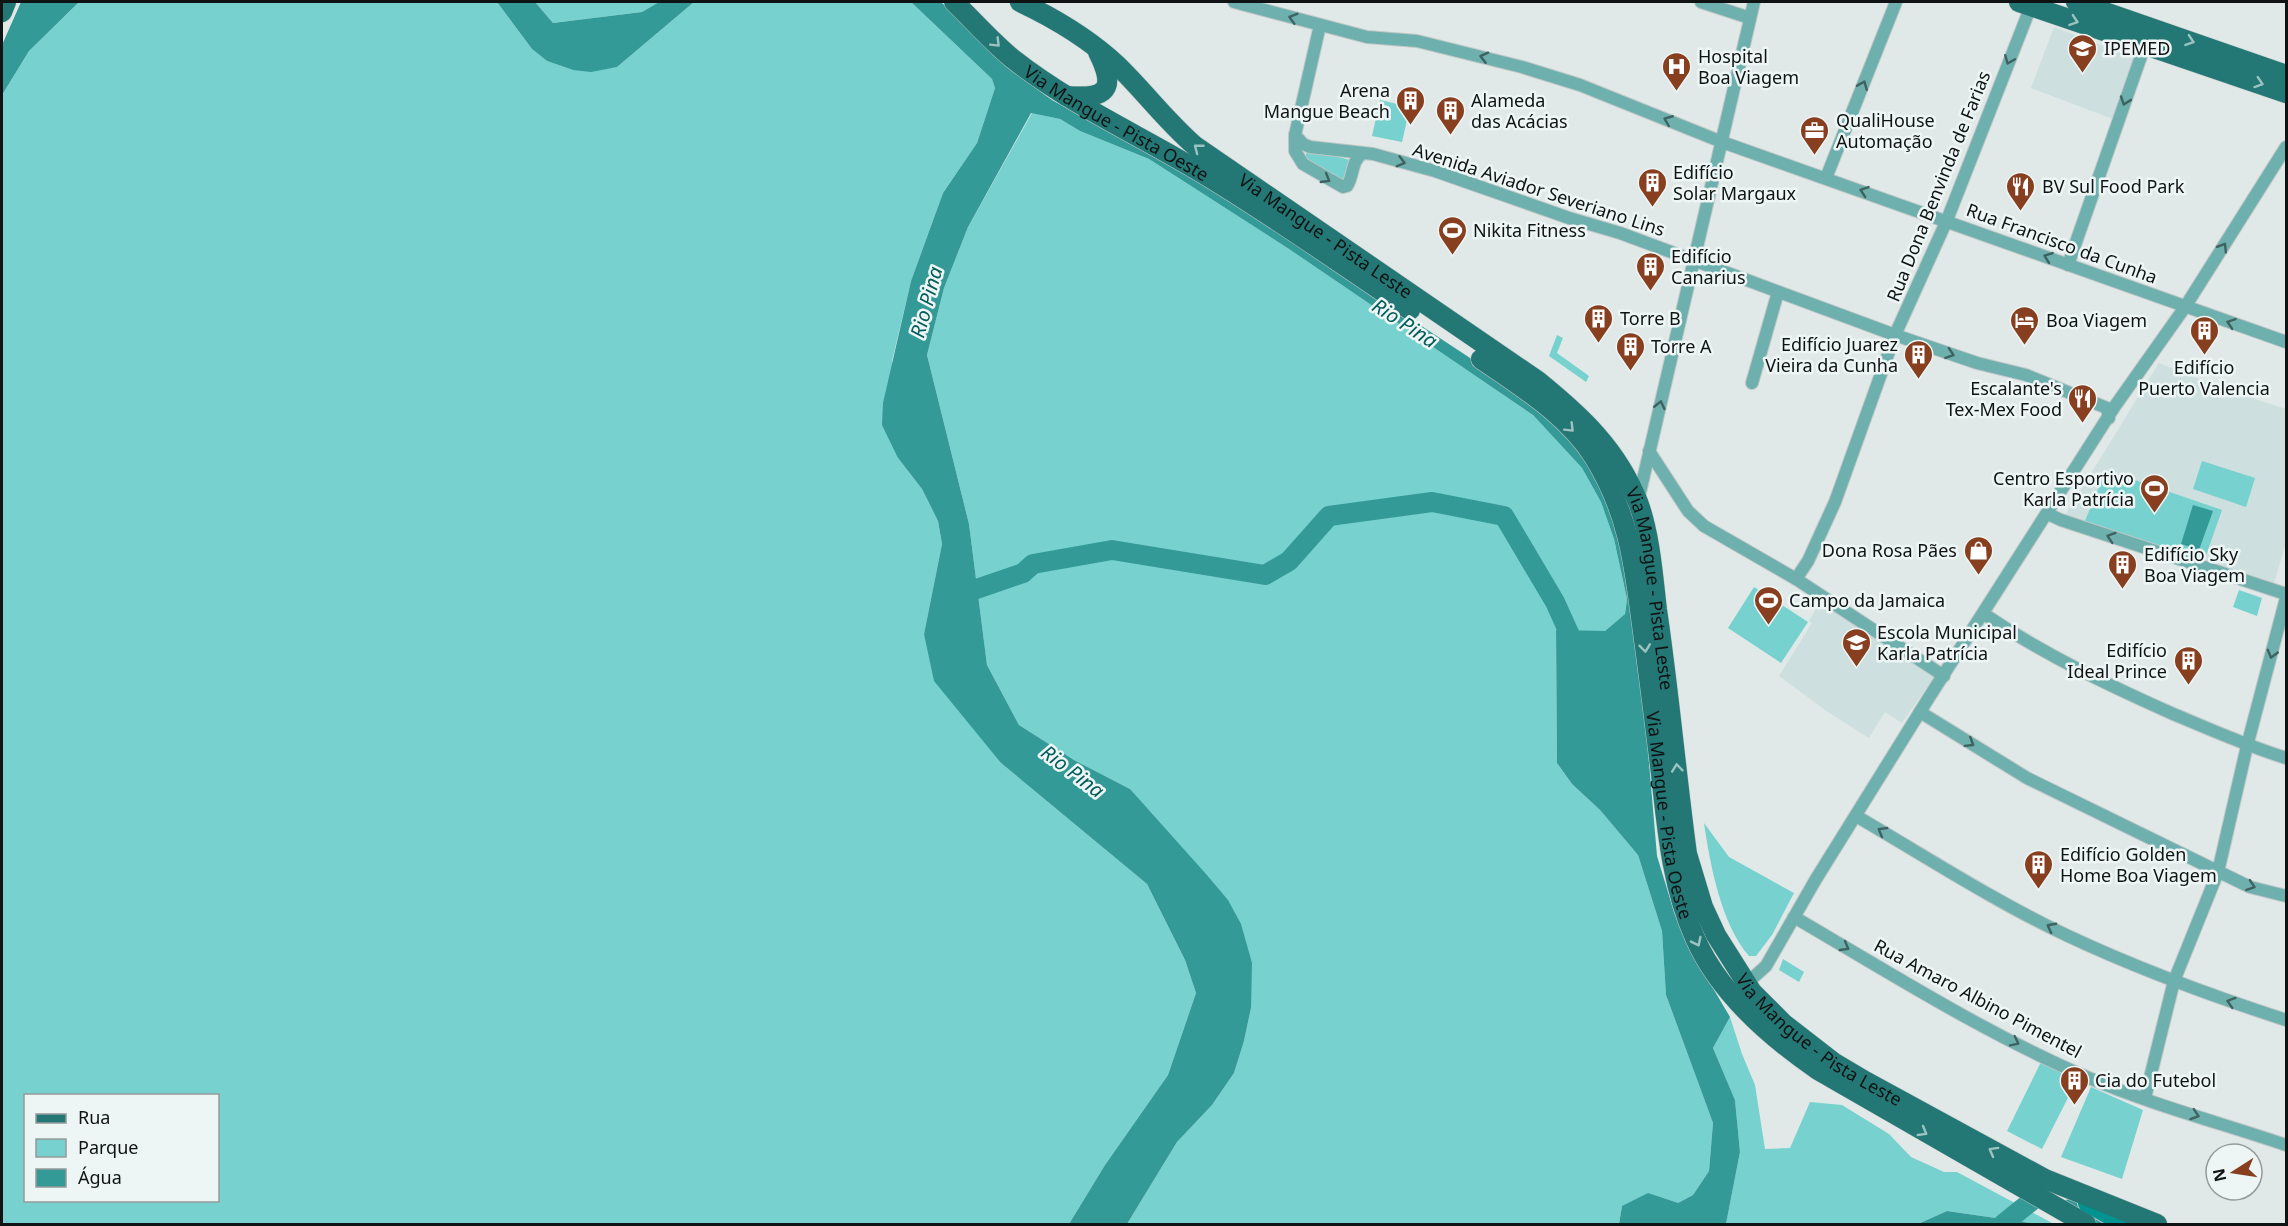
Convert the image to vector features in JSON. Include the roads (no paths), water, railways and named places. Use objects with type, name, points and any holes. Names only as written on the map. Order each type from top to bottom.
[{"type":"main road","name":"Via Mangue - Pista Oeste","points":[[954,2],[1011,58],[1095,115],[1213,179],[1423,319],[1528,392],[1579,438],[1593,455],[1611,488],[1631,546],[1669,846],[1685,910],[1695,939],[1709,964],[1733,996],[1788,1049],[1818,1070],[2086,1224]]},
{"type":"main road","name":"Via Mangue - Pista Leste","points":[[1020,2],[1070,29],[1116,64],[1162,116],[1195,146],[1538,381],[1588,423],[1602,440],[1638,502],[1650,554],[1688,854],[1703,907],[1716,935],[1746,984],[1784,1024],[1833,1062],[1864,1081],[2045,1179],[2157,1224]]},
{"type":"main road","points":[[2076,2],[2286,75]]},
{"type":"main road","points":[[2,12],[4,3]]},
{"type":"main road","points":[[2025,4],[2286,93]]},
{"type":"main road","points":[[1066,96],[1093,96],[1105,89],[1108,82],[1108,71],[1098,50]]},
{"type":"main road","points":[[2045,1179],[2124,1224]]},
{"type":"street","name":"Rua Francisco da Cunha","points":[[1234,2],[1367,37],[1407,39],[1522,66],[1580,85],[1722,142],[2286,342]]},
{"type":"street","points":[[1701,2],[1750,18]]},
{"type":"street","points":[[1638,502],[1692,261],[1754,2]]},
{"type":"street","points":[[1826,178],[1896,2]]},
{"type":"street","name":"Rua Dona Benvinda de Farias","points":[[1796,579],[1808,561],[1835,502],[1895,335],[1947,220],[2025,4]]},
{"type":"street","points":[[1320,26],[1299,140],[1294,151],[1303,164],[1343,187],[1350,182],[1357,158],[1362,154]]},
{"type":"street","points":[[2068,265],[2145,45]]},
{"type":"street","name":"Avenida Aviador Severiano Lins","points":[[1299,140],[1310,147],[1373,154],[1435,171],[1569,218],[1620,233],[1895,335],[1977,363],[2026,375],[2110,411]]},
{"type":"street","points":[[1746,984],[1766,966],[1816,879],[1920,712],[2048,514],[2110,411],[2185,307],[2286,147]]},
{"type":"street","points":[[1752,382],[1778,292]]},
{"type":"street","points":[[1648,457],[1696,520],[1714,534],[1796,579],[1944,676]]},
{"type":"street","points":[[2048,514],[2286,596],[2247,746],[2218,872],[2174,981],[2145,1098]]},
{"type":"street","points":[[1984,614],[2064,663],[2123,692],[2247,746],[2286,758]]},
{"type":"street","points":[[1920,712],[2027,778],[2250,887],[2286,896]]},
{"type":"street","points":[[1856,816],[1998,899],[2065,935],[2174,981],[2286,1020]]},
{"type":"street","name":"Rua Amaro Albino Pimentel","points":[[1794,917],[1910,985],[2002,1035],[2089,1078],[2286,1145]]},
{"type":"water","points":[[21,2],[79,2],[29,51],[2,95],[2,45]]},
{"type":"water","points":[[497,2],[535,2],[553,23],[642,12],[659,2],[694,2],[617,67],[591,72],[573,70],[547,61],[532,49]]},
{"type":"water","name":"Rio Pina","points":[[911,2],[941,2],[1012,71],[1052,100],[1223,195],[1514,387],[1569,434],[1611,500],[1635,599],[1657,856],[1675,915],[1688,946],[1730,1017],[1713,1048],[1735,1100],[1740,1152],[1726,1224],[1619,1224],[1622,1206],[1648,1193],[1678,1203],[1693,1195],[1709,1171],[1713,1123],[1666,995],[1662,931],[1638,855],[1600,810],[1572,784],[1557,763],[1556,630],[1605,631],[1625,614],[1627,599],[1614,539],[1601,502],[1582,468],[1533,415],[1289,249],[1149,159],[1080,131],[1060,119],[1031,113],[968,227],[944,288],[927,355],[969,524],[987,665],[1019,725],[1074,760],[1130,789],[1206,874],[1228,900],[1241,924],[1252,963],[1251,1008],[1244,1041],[1234,1073],[1212,1105],[1177,1142],[1127,1224],[1069,1224],[1105,1165],[1168,1075],[1196,993],[1185,960],[1147,884],[1001,763],[934,681],[924,634],[942,544],[938,521],[922,489],[898,458],[882,425],[883,403],[911,281],[943,193],[977,143],[995,88],[992,79]]},
{"type":"water","points":[[2193,505],[2213,511],[2199,550],[2181,544]]},
{"type":"water","points":[[1947,1211],[2037,1224],[1918,1224]]},
{"type":"waterway","points":[[962,594],[1023,573],[1033,564],[1112,550],[1265,575],[1289,561],[1329,516],[1432,502],[1504,516],[1555,602],[1574,644],[1585,648]]},
{"type":"waterway","points":[[2003,1224],[2039,1195]]},
{"type":"waterway","points":[[2070,1209],[2107,1224]]},
{"type":"place","name":"IPEMED","points":[[2083,74]]},
{"type":"place","name":"Hospital Boa Viagem","points":[[1677,92]]},
{"type":"place","name":"Arena Mangue Beach","points":[[1411,126]]},
{"type":"place","name":"Alameda das Acácias","points":[[1450,136]]},
{"type":"place","name":"QualiHouse Automação","points":[[1815,156]]},
{"type":"place","name":"Edifício Solar Margaux","points":[[1652,208]]},
{"type":"place","name":"BV Sul Food Park","points":[[2021,212]]},
{"type":"place","name":"Nikita Fitness","points":[[1452,256]]},
{"type":"place","name":"Edifício Canarius","points":[[1650,292]]},
{"type":"place","name":"Torre B","points":[[1599,344]]},
{"type":"place","name":"Boa Viagem","points":[[2025,346]]},
{"type":"place","name":"Edifício Puerto Valencia","points":[[2204,356]]},
{"type":"place","name":"Torre A","points":[[1630,372]]},
{"type":"place","name":"Edifício Juarez Vieira da Cunha","points":[[1919,380]]},
{"type":"place","name":"Escalante's Tex-Mex Food","points":[[2083,424]]},
{"type":"place","name":"Centro Esportivo Karla Patrícia","points":[[2155,514]]},
{"type":"place","name":"Dona Rosa Pães","points":[[1978,576]]},
{"type":"place","name":"Edifício Sky Boa Viagem","points":[[2123,590]]},
{"type":"place","name":"Campo da Jamaica","points":[[1768,626]]},
{"type":"place","name":"Escola Municipal Karla Patrícia","points":[[1856,668]]},
{"type":"place","name":"Edifício Ideal Prince","points":[[2188,686]]},
{"type":"place","name":"Edifício Golden Home Boa Viagem","points":[[2039,890]]},
{"type":"place","name":"Cia do Futebol","points":[[2074,1106]]}]
